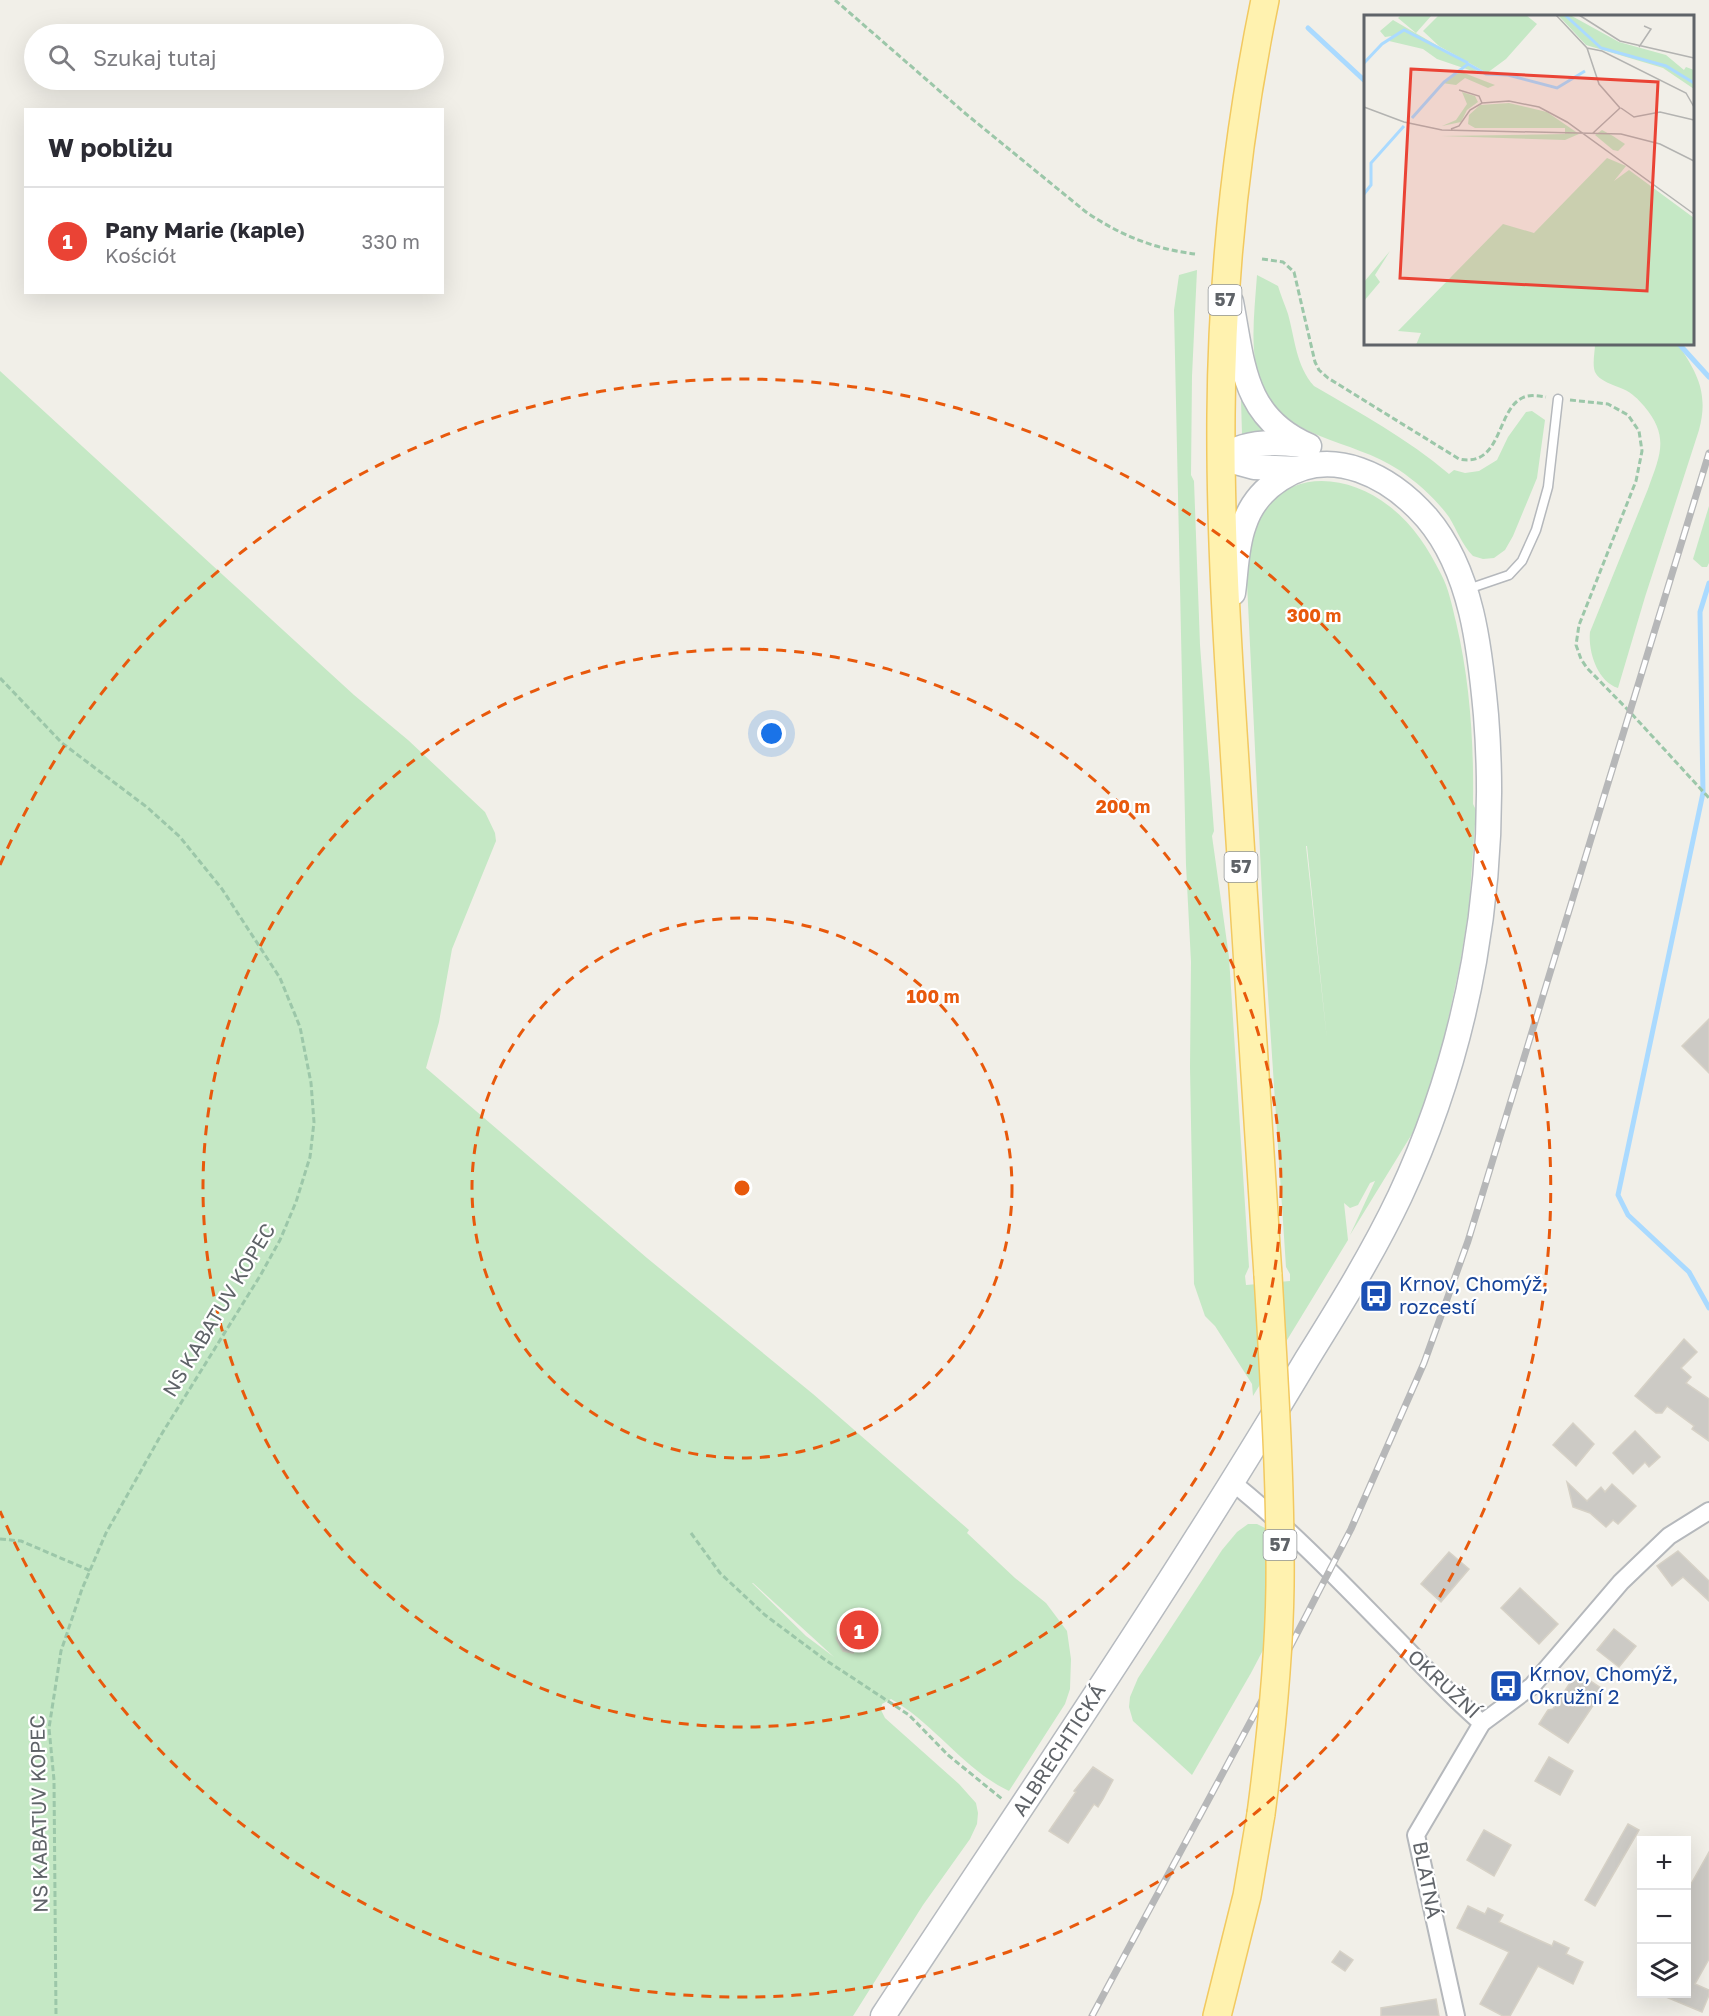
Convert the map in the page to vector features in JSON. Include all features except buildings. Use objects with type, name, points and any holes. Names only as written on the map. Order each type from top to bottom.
[{"type":"main road","name":"57","points":[[1217,2016],[1246,1896],[1261,1814],[1274,1704],[1280,1578],[1278,1472],[1268,1275],[1229,670],[1221,458],[1226,280],[1241,144],[1265,0]]},
{"type":"main road","points":[[1226,280],[1245,378],[1264,415],[1284,434],[1309,446],[1344,457],[1363,470]]},
{"type":"main road","points":[[1221,458],[1239,448],[1256,444],[1280,443],[1309,446]]},
{"type":"main road","points":[[1221,458],[1254,467],[1299,469]]},
{"type":"main road","points":[[1229,670],[1235,576],[1244,525],[1251,509],[1267,489],[1287,474],[1299,469],[1337,464],[1363,470]]},
{"type":"main road","name":"ALBRECHTICKÁ","points":[[883,2016],[1232,1482],[1348,1293],[1384,1227],[1424,1140],[1458,1033],[1468,993],[1481,916],[1488,845],[1489,768],[1484,694],[1475,633],[1465,590],[1454,561],[1425,515],[1391,485],[1363,470]]},
{"type":"street","name":"OKRUŽNÍ","points":[[1232,1482],[1263,1507],[1390,1631],[1453,1698],[1482,1723],[1532,1686],[1621,1582],[1669,1536],[1709,1511]]},
{"type":"street","name":"BLATNÁ","points":[[1456,2016],[1416,1835],[1482,1723]]},
{"type":"lane","points":[[1465,590],[1509,575],[1522,561],[1536,530],[1546,494],[1558,399]]},
{"type":"path","points":[[835,0],[966,114],[1104,225],[1137,241],[1195,254]]},
{"type":"path","points":[[1262,259],[1283,262],[1294,272],[1317,366],[1324,375],[1340,385]]},
{"type":"path","points":[[1587,668],[1709,798]]},
{"type":"path","name":"NS KABATUV KOPEC","points":[[0,678],[62,743],[148,808],[180,837],[202,862],[241,915],[280,978],[300,1027],[311,1083],[314,1122],[310,1157],[296,1202],[280,1240],[161,1436],[106,1533],[82,1589],[61,1652],[49,1728],[54,1780],[56,2016]]},
{"type":"path","points":[[691,1533],[720,1573],[765,1615],[824,1659],[909,1715],[948,1755],[1018,1810]]},
{"type":"path","points":[[0,1539],[21,1541],[91,1572]]},
{"type":"green space","points":[[1197,270],[1192,376],[1191,475],[1194,481],[1200,645],[1214,831],[1212,836],[1229,957],[1249,1267],[1245,1276],[1246,1285],[1290,1281],[1290,1274],[1286,1267],[1264,935],[1247,583],[1250,551],[1256,527],[1271,503],[1285,491],[1301,484],[1319,481],[1337,482],[1355,487],[1389,506],[1419,537],[1441,574],[1450,598],[1465,667],[1472,735],[1473,804],[1476,810],[1469,908],[1460,964],[1438,1067],[1415,1129],[1350,1235],[1375,1181],[1370,1183],[1358,1205],[1350,1208],[1344,1203],[1348,1240],[1253,1396],[1252,1384],[1215,1326],[1205,1316],[1194,1284],[1190,1068],[1191,962],[1186,865],[1174,310],[1179,275]],"holes":[[[1306,846],[1307,846],[1327,1040]]]},
{"type":"green space","points":[[1257,275],[1278,286],[1303,370],[1314,386],[1400,438],[1449,474],[1454,470],[1465,473],[1479,471],[1497,460],[1508,437],[1526,412],[1532,411],[1545,420],[1537,478],[1505,550],[1494,558],[1483,559],[1473,556],[1444,510],[1406,475],[1380,459],[1320,436],[1294,423],[1276,408],[1264,390],[1257,370],[1254,349]]},
{"type":"green space","points":[[1595,345],[1679,345],[1696,374],[1703,405],[1699,430],[1618,688],[1604,679],[1595,665],[1590,632],[1648,489],[1659,456],[1660,437],[1652,417],[1644,406],[1632,394],[1600,378],[1595,372]]},
{"type":"green space","points":[[0,371],[485,812],[495,833],[496,841],[452,949],[439,1022],[426,1068],[647,1258],[813,1394],[969,1530],[967,1533],[1015,1578],[1046,1603],[1067,1631],[1071,1659],[1070,1689],[1065,1704],[1009,1791],[977,1771],[907,1709],[891,1699],[882,1704],[881,1710],[885,1718],[959,1784],[976,1803],[977,1824],[970,1839],[923,1905],[853,2016],[0,2016]],"holes":[[[753,1583],[834,1657],[806,1636]]]},
{"type":"green space","points":[[1241,400],[1244,400],[1267,431],[1266,434],[1242,434]]},
{"type":"green space","points":[[1709,506],[1709,563],[1707,567],[1702,567],[1693,559]]},
{"type":"green space","points":[[1248,1524],[1257,1524],[1271,1531],[1293,1559],[1295,1584],[1292,1595],[1251,1673],[1192,1775],[1133,1721],[1129,1707],[1130,1697],[1138,1678],[1222,1550],[1237,1532]]},
{"type":"waterway","points":[[1308,28],[1364,80]]},
{"type":"waterway","points":[[1680,345],[1709,377]]},
{"type":"waterway","points":[[1709,583],[1700,612],[1703,793],[1618,1195],[1628,1215],[1689,1272],[1709,1308]]},
{"type":"railway","points":[[1092,2016],[1274,1678],[1351,1529],[1424,1363],[1468,1241],[1709,453]]},
{"type":"place","name":"Krnov, Chomýž, rozcestí","points":[[1376,1296]]},
{"type":"place","name":"Pany Marie (kaple)","points":[[859,1630]]},
{"type":"place","name":"Krnov, Chomýž, Okružní 2","points":[[1506,1686]]}]
